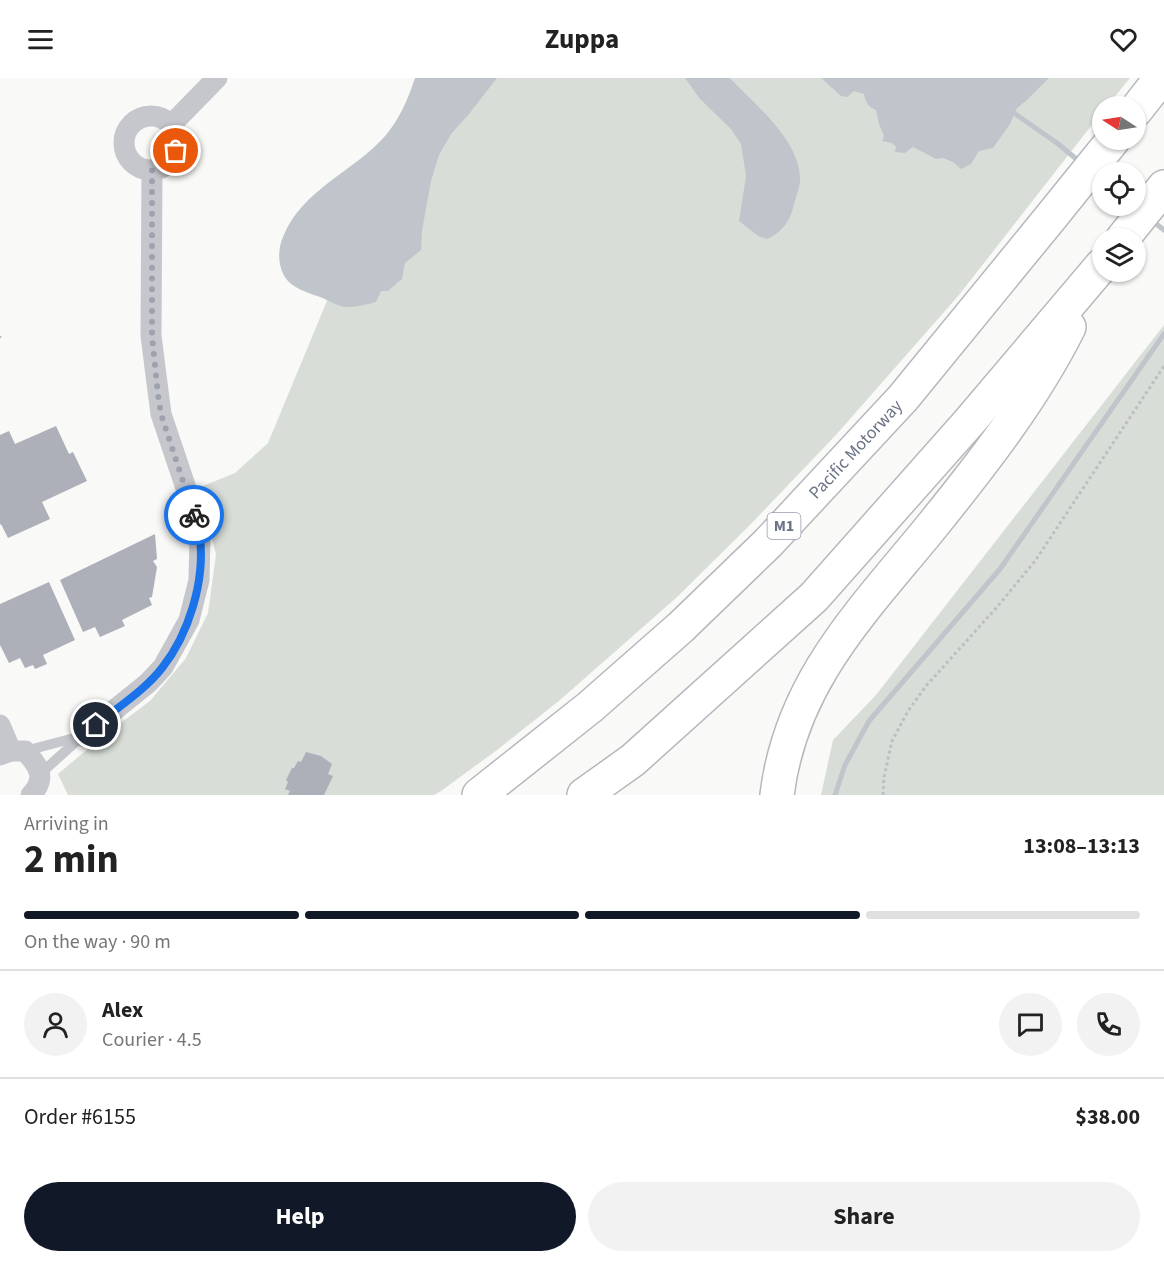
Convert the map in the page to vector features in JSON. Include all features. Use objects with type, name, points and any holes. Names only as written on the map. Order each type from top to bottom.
[{"type":"highway","points":[[1146,97],[1161,78]]},
{"type":"highway","name":"Pacific Motorway","points":[[479,795],[606,693],[681,627],[768,543],[903,398],[1105,150]]},
{"type":"highway","points":[[1131,228],[1164,186]]},
{"type":"highway","points":[[584,795],[633,760],[814,597],[970,421],[1092,277]]},
{"type":"highway","points":[[777,795],[784,757],[795,723],[809,689],[830,653],[1000,438],[1042,375],[1093,282]]},
{"type":"street","points":[[171,125],[217,78]]},
{"type":"street","points":[[148,116],[164,119],[171,125],[177,139],[176,151],[172,160],[152,170],[143,169],[130,161],[124,144],[128,129],[134,122],[148,116]]},
{"type":"street","points":[[82,736],[148,683],[163,668],[189,620],[199,580],[200,538],[191,503],[161,414],[152,336],[152,170]]},
{"type":"street","points":[[0,725],[12,752],[35,761],[37,788]]},
{"type":"lane","points":[[12,752],[82,736]]},
{"type":"lane","points":[[37,788],[82,736]]},
{"type":"path","points":[[883,795],[884,777],[892,741],[908,711],[926,686],[1035,561],[1164,366]]},
{"type":"shaded area","points":[[415,78],[497,78],[451,134],[439,155],[431,181],[421,250],[405,263],[402,279],[388,291],[381,291],[376,302],[345,307],[297,288],[285,276],[279,257],[283,237],[292,220],[316,193],[386,135],[403,108]]},
{"type":"shaded area","points":[[439,78],[1130,78],[1115,96],[1092,96],[1092,125],[959,295],[835,436],[748,527],[676,598],[560,700],[441,791],[434,795],[68,795],[58,774],[150,701],[186,658],[208,613],[216,554],[198,488],[235,473],[268,443],[334,284]]},
{"type":"shaded area","points":[[685,78],[730,78],[764,112],[793,152],[799,167],[800,182],[793,210],[781,230],[767,239],[758,236],[739,221],[746,176],[741,144],[731,129],[700,99]]},
{"type":"shaded area","points":[[821,78],[1049,78],[1017,108],[1010,124],[993,148],[979,151],[971,164],[961,169],[953,162],[943,158],[936,159],[913,147],[905,153],[895,152],[896,147],[892,143],[882,141],[884,136],[876,110],[868,104],[864,94],[854,91],[847,97],[841,96]]},
{"type":"shaded area","points":[[1164,325],[1164,795],[821,795],[833,740],[876,695]]},
{"type":"building","points":[[56,426],[69,454],[73,452],[87,481],[42,502],[50,519],[8,538],[0,525],[0,435],[9,431],[15,444]]},
{"type":"building","points":[[155,534],[157,559],[153,561],[157,567],[152,597],[149,598],[152,605],[122,620],[125,626],[100,637],[95,627],[83,632],[60,580]]},
{"type":"building","points":[[49,582],[75,640],[43,655],[47,664],[35,669],[33,665],[25,668],[20,658],[9,663],[0,645],[0,604]]},
{"type":"building","points":[[306,752],[321,756],[332,764],[328,774],[333,776],[324,795],[288,795],[290,791],[285,789],[288,782],[286,780],[292,768],[298,761],[301,762]]},
{"type":"waterway","points":[[1011,111],[1080,162]]},
{"type":"waterway","points":[[1151,220],[1164,230]]},
{"type":"waterway","points":[[835,795],[845,765],[869,721],[1000,569],[1164,334]]},
{"type":"way so far","points":[[176,151],[172,160],[166,165],[152,170],[152,336],[161,414],[194,515]]},
{"type":"route","points":[[96,725],[163,668],[189,620],[199,580],[200,559],[200,538],[194,515]]}]
